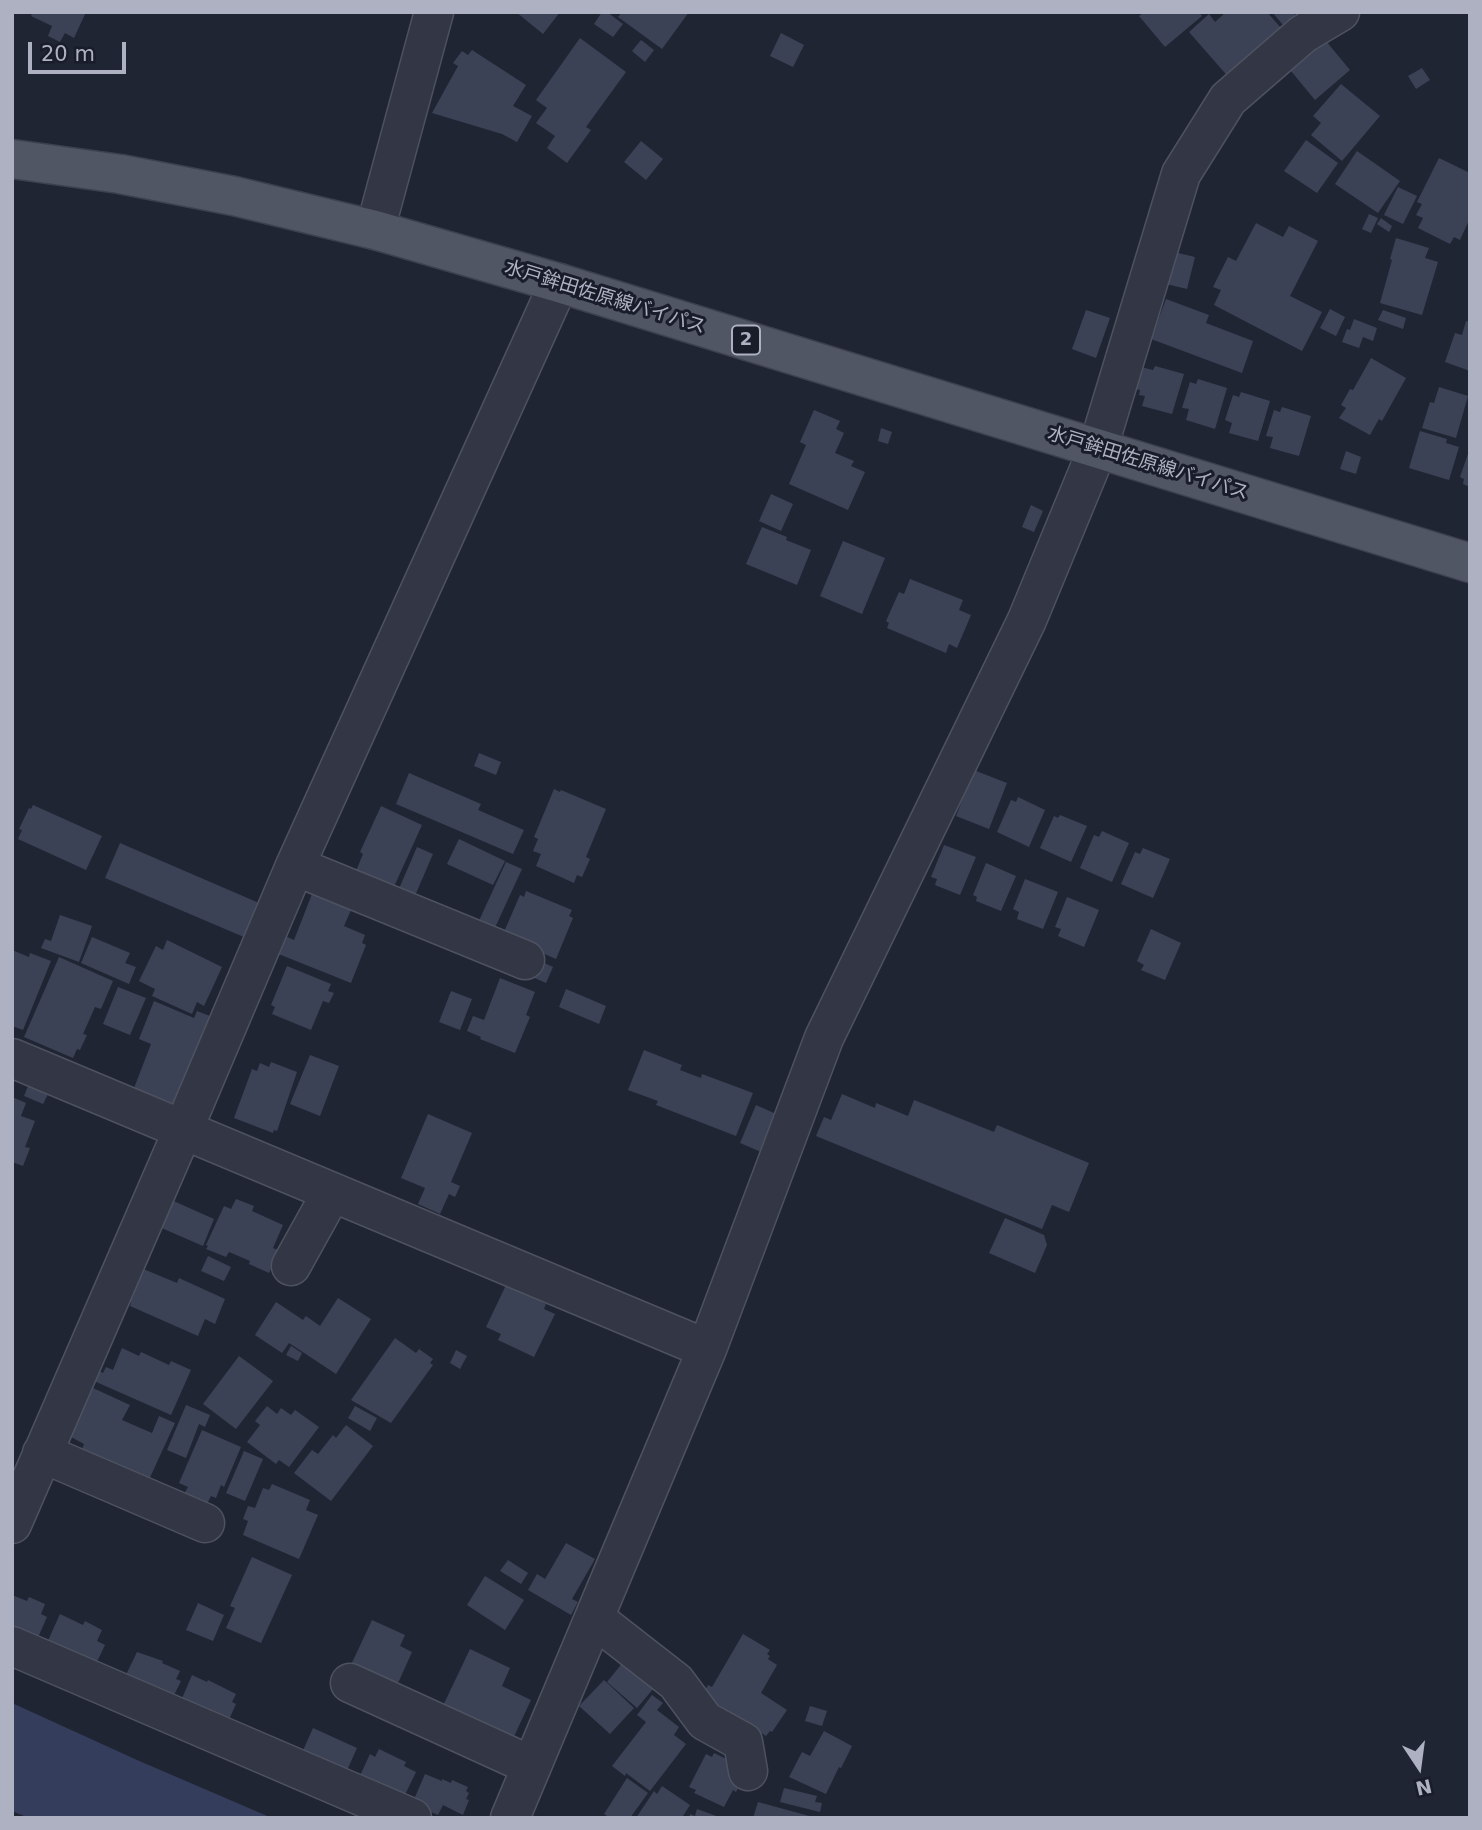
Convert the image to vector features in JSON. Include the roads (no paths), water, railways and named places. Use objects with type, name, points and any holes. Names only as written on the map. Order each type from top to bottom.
[{"type":"main road","name":"水戸鉾田佐原線バイパス","points":[[12,159],[120,174],[375,230],[559,283],[1470,563]]},
{"type":"street","points":[[375,230],[434,12]]},
{"type":"street","points":[[510,1818],[707,1349],[824,1038],[1027,620],[1098,448],[1181,174],[1228,99],[1303,34],[1340,12]]},
{"type":"street","points":[[12,1524],[295,866],[559,283]]},
{"type":"street","points":[[295,866],[525,960]]},
{"type":"street","points":[[12,1058],[707,1349]]},
{"type":"street","points":[[291,1266],[332,1192]]},
{"type":"street","points":[[42,1453],[205,1524]]},
{"type":"street","points":[[594,1618],[676,1682],[705,1721],[743,1742],[748,1771]]},
{"type":"street","points":[[12,1646],[412,1818]]},
{"type":"street","points":[[350,1683],[532,1766]]},
{"type":"water","points":[[12,1703],[272,1818],[29,1818],[12,1811]]}]
